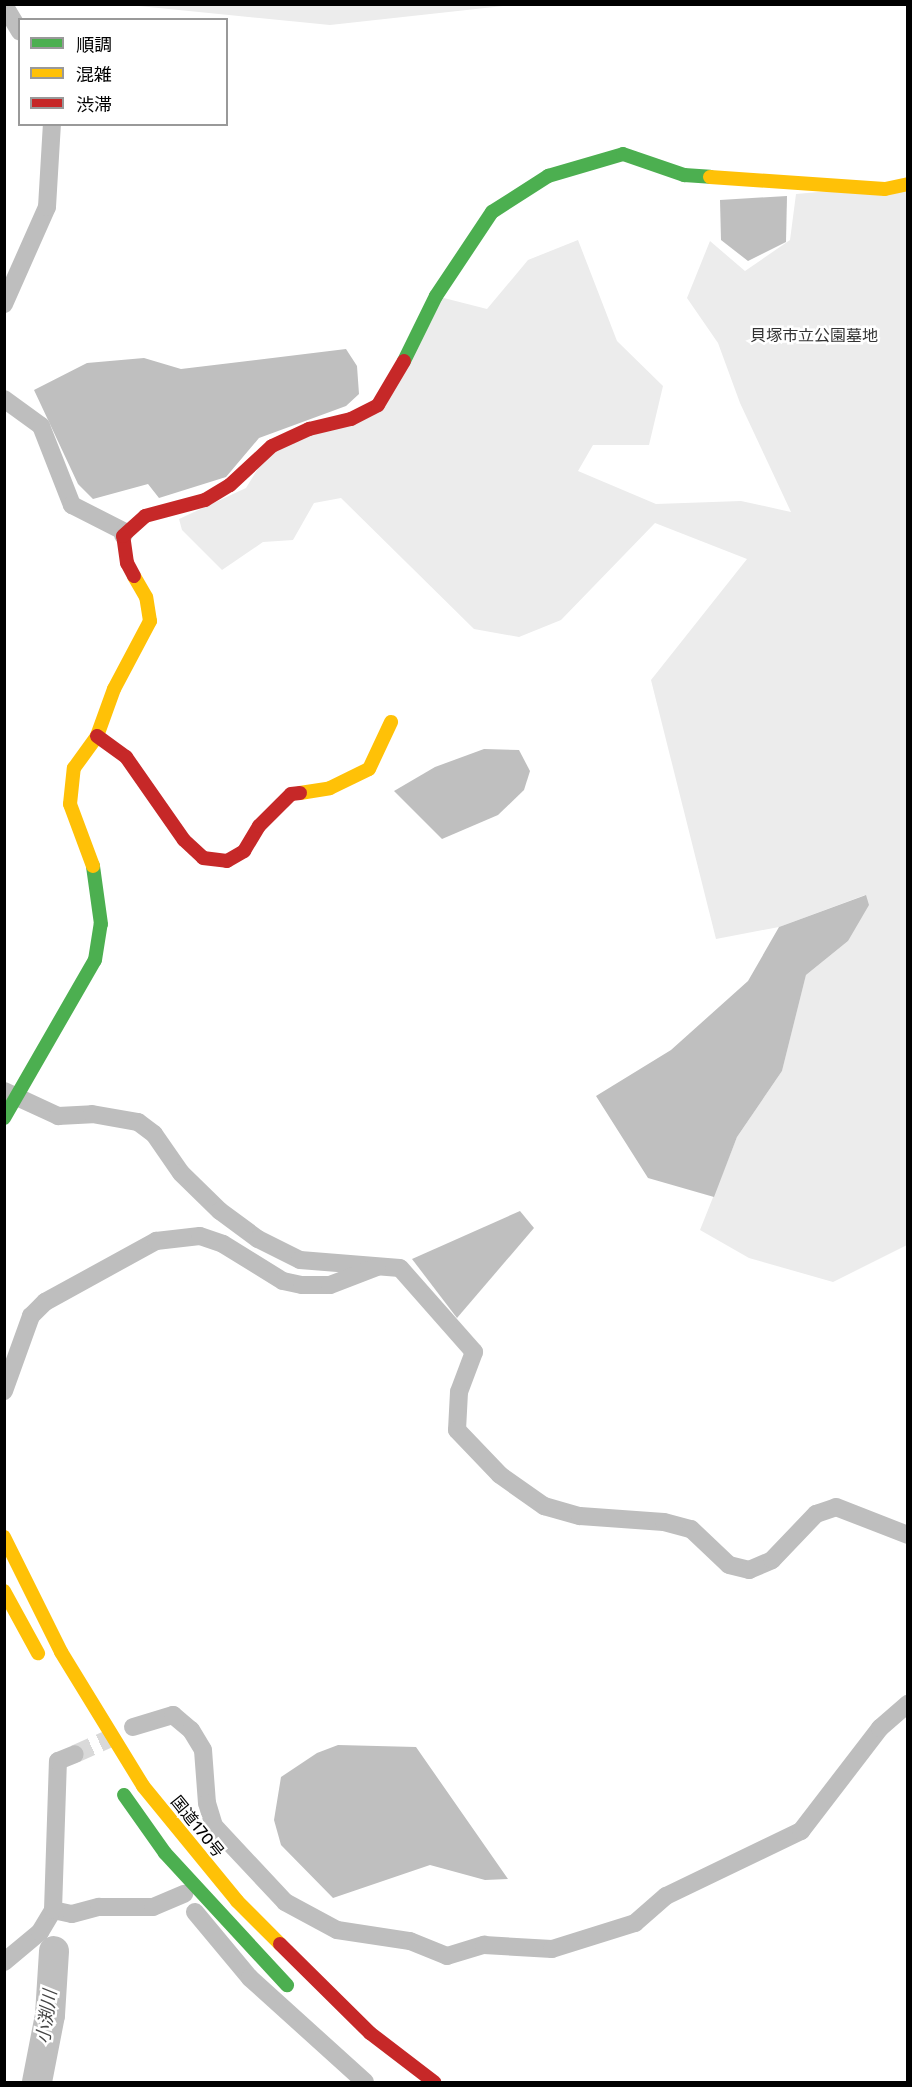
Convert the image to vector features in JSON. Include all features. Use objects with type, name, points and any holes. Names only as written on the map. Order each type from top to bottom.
[{"type":"main road","points":[[4,1118],[11,1094],[95,960],[101,924],[96,874],[70,804],[74,768],[98,736],[114,689],[150,621],[146,597],[127,563],[123,536],[145,516],[205,500],[230,485],[272,446],[309,429],[351,419],[378,405],[392,386],[436,296],[492,212],[548,176],[623,154],[684,175],[885,189],[908,184]]},
{"type":"main road","points":[[98,736],[126,757],[203,858],[227,861],[244,851],[260,826],[291,795],[330,788],[369,769],[391,722]]},
{"type":"main road","name":"国道170号","points":[[4,1538],[61,1652],[142,1786],[237,1901],[277,1943],[370,2033],[434,2082]]},
{"type":"main road","points":[[4,1591],[47,1670]]},
{"type":"main road","points":[[113,1778],[165,1853],[235,1933],[298,1995]]},
{"type":"street","points":[[4,5],[18,29]]},
{"type":"street","points":[[4,304],[47,207],[52,126]]},
{"type":"street","points":[[4,399],[41,426],[72,505],[125,532],[123,536]]},
{"type":"street","points":[[11,1094],[58,1116],[100,1114],[138,1122],[154,1134],[181,1173],[220,1211],[258,1239],[300,1260],[400,1268],[474,1352],[459,1392],[457,1430],[500,1475],[544,1506],[580,1516],[663,1521],[692,1529],[729,1565],[749,1570],[772,1560],[816,1514],[836,1507],[908,1535]]},
{"type":"street","points":[[4,1391],[31,1316],[45,1302],[156,1241],[200,1236],[223,1244],[284,1281],[302,1285],[330,1285],[378,1266]]},
{"type":"street","points":[[133,1727],[173,1714],[191,1730],[203,1750],[207,1803],[214,1826],[285,1902],[337,1930],[410,1941],[447,1956],[484,1945],[552,1949],[635,1923],[666,1896],[801,1831],[880,1728],[908,1704]]},
{"type":"street","points":[[4,1962],[40,1932],[53,1910],[58,1761],[75,1754]]},
{"type":"street","points":[[165,1853],[184,1894],[250,1978],[365,2082]]},
{"type":"street","points":[[53,1910],[72,1914],[99,1907],[153,1907],[184,1894]]},
{"type":"green space","points":[[512,4],[330,25],[129,5]]},
{"type":"green space","name":"貝塚市立公園墓地","points":[[907,184],[907,1245],[833,1282],[749,1258],[700,1230],[737,1137],[782,1071],[806,975],[848,941],[865,895],[779,927],[716,939],[651,680],[747,559],[655,523],[561,620],[519,637],[474,629],[341,498],[314,503],[293,540],[263,542],[222,570],[182,530],[179,519],[246,488],[272,446],[378,405],[436,296],[487,309],[528,260],[578,240],[617,341],[663,386],[649,445],[593,445],[578,471],[656,504],[741,501],[791,512],[740,403],[718,343],[687,298],[710,241],[745,271],[790,240],[796,194]]},
{"type":"shaded area","points":[[787,196],[786,242],[748,261],[721,240],[720,200]]},
{"type":"shaded area","points":[[346,349],[357,366],[359,394],[346,406],[259,438],[226,477],[159,498],[148,484],[93,499],[78,484],[34,390],[87,363],[144,358],[181,369]]},
{"type":"shaded area","points":[[484,749],[519,750],[530,771],[524,790],[498,815],[442,839],[394,791],[435,767]]},
{"type":"shaded area","points":[[866,895],[869,905],[848,941],[806,975],[782,1071],[737,1137],[714,1197],[648,1178],[596,1096],[671,1050],[748,981],[779,927]]},
{"type":"shaded area","points":[[520,1211],[534,1228],[457,1318],[412,1259]]},
{"type":"shaded area","points":[[338,1745],[416,1747],[508,1879],[485,1880],[430,1865],[333,1898],[281,1845],[274,1820],[281,1777],[317,1753]]},
{"type":"waterway","name":"小渕川","points":[[37,2082],[50,2015],[54,1951]]},
{"type":"tunnel","points":[[75,1754],[120,1734]]},
{"type":"traffic: fast","points":[[404,361],[436,296],[492,212],[548,176],[623,154],[684,175],[710,177]]},
{"type":"traffic: fast","points":[[4,1118],[95,960],[101,924],[93,866]]},
{"type":"traffic: fast","points":[[124,1795],[165,1853],[287,1985]]},
{"type":"traffic: slow","points":[[710,177],[885,189],[908,184]]},
{"type":"traffic: slow","points":[[93,866],[70,804],[74,768],[97,736],[114,689],[150,621],[146,597],[134,576]]},
{"type":"traffic: slow","points":[[300,793],[330,788],[369,769],[391,722]]},
{"type":"traffic: slow","points":[[4,1537],[61,1652],[143,1786],[237,1901],[280,1944]]},
{"type":"traffic: slow","points":[[4,1591],[38,1653]]},
{"type":"traffic: jam","points":[[134,576],[127,563],[123,536],[145,516],[205,500],[230,485],[272,446],[309,429],[351,419],[378,405],[404,361]]},
{"type":"traffic: jam","points":[[97,736],[126,757],[184,840],[203,858],[227,861],[244,851],[259,826],[291,794],[300,793]]},
{"type":"traffic: jam","points":[[280,1944],[370,2033],[434,2082]]}]
